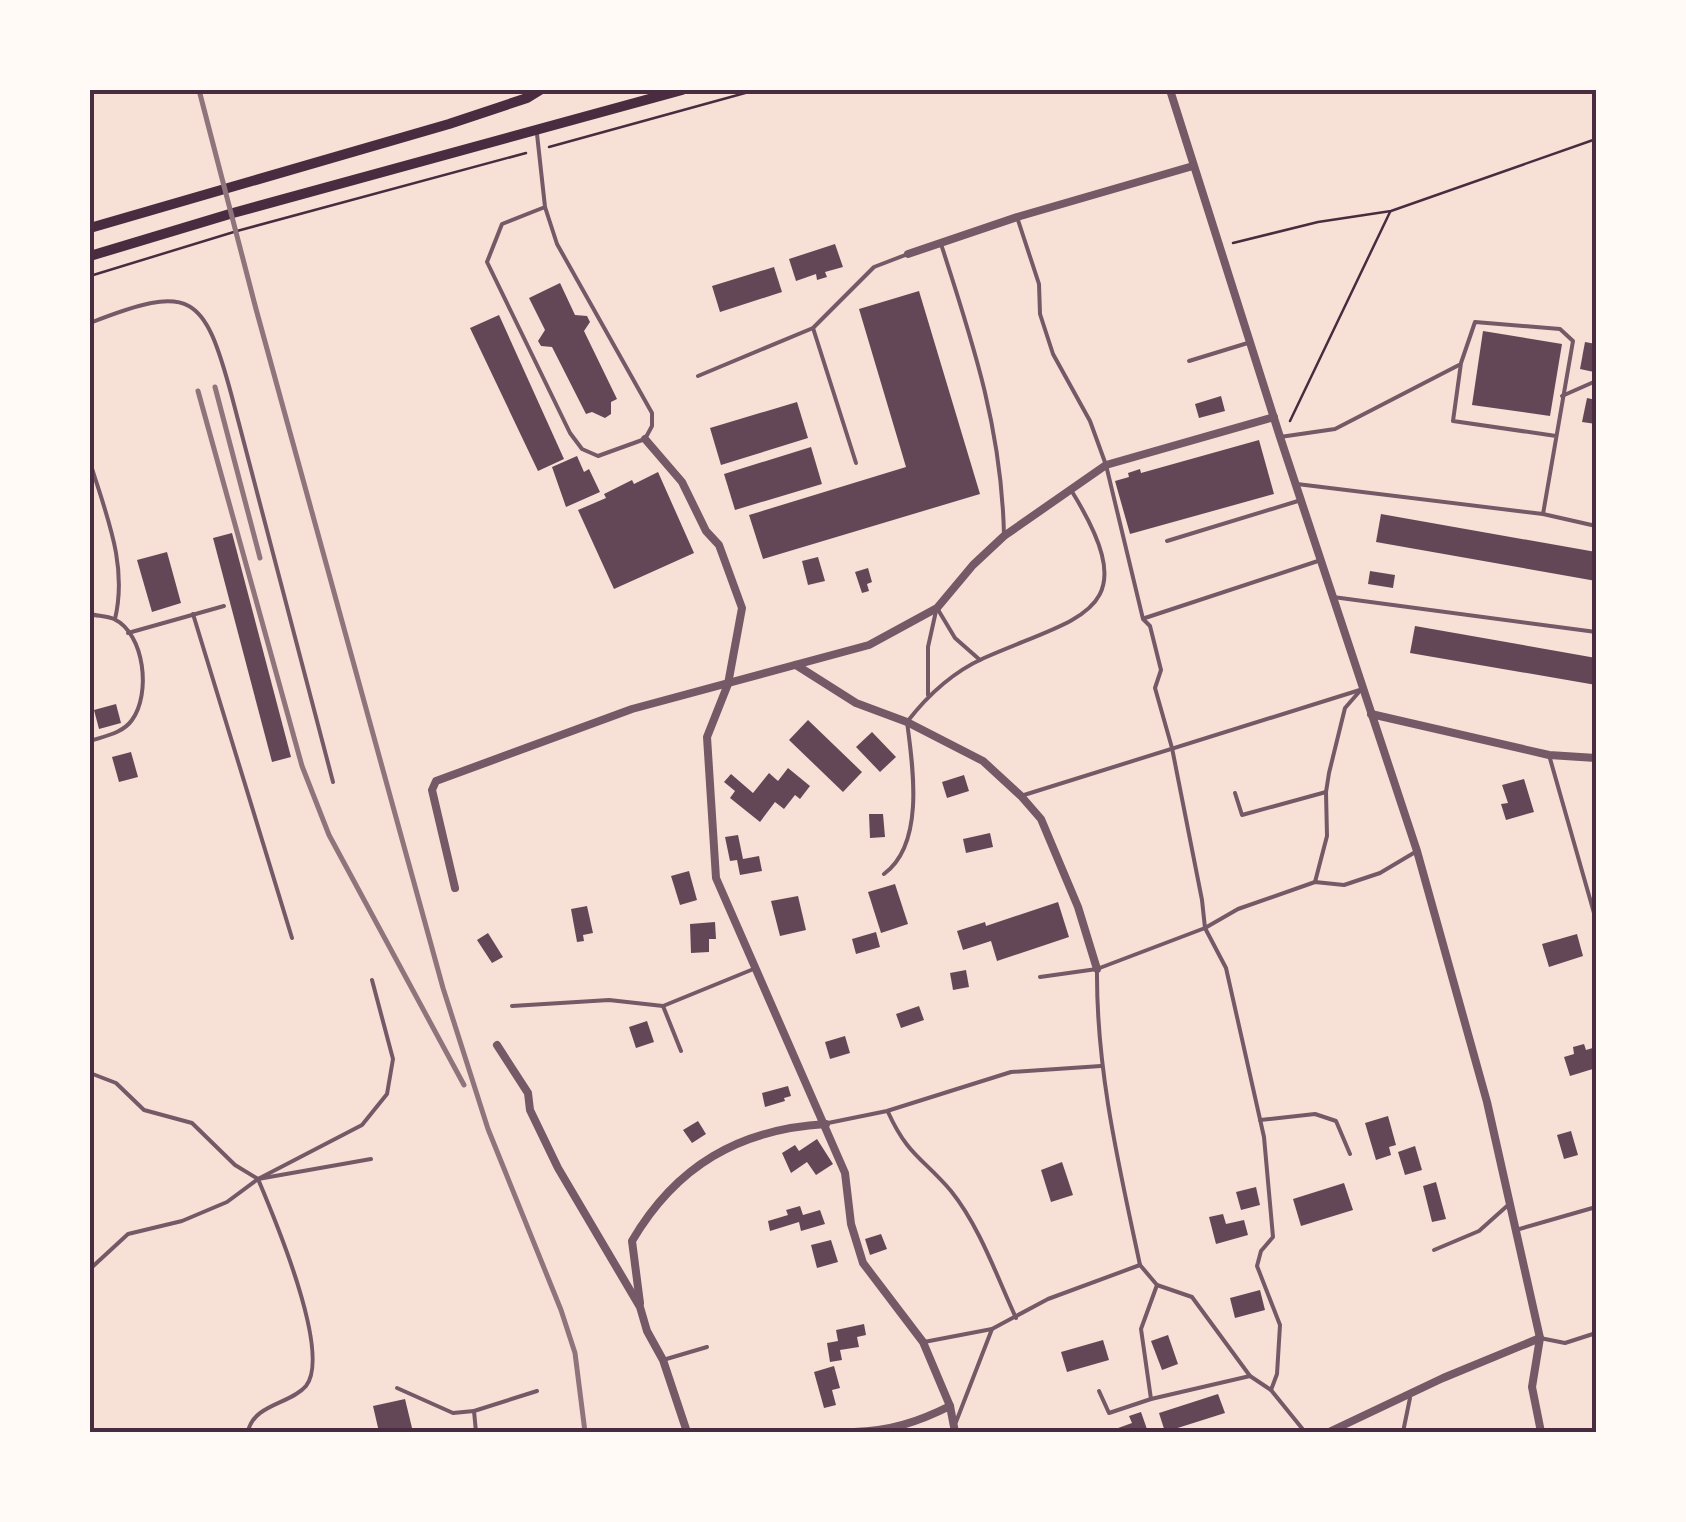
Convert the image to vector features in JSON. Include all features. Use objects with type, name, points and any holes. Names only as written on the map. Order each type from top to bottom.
[{"type":"main road","points":[[90,228],[449,124],[528,98],[540,90]]},
{"type":"main road","points":[[90,256],[682,90]]},
{"type":"street","points":[[1170,90],[1417,851],[1487,1102],[1540,1338],[1532,1387],[1541,1432]]},
{"type":"street","points":[[908,254],[1016,217],[1194,166]]},
{"type":"street","points":[[456,888],[432,790],[436,780],[632,709],[869,644],[937,608],[973,564],[1004,536],[1106,464],[1274,417]]},
{"type":"street","points":[[645,438],[682,482],[706,531],[719,544],[742,608],[728,684],[707,737],[716,878],[845,1173],[850,1224],[863,1262],[923,1342],[950,1406],[955,1429]]},
{"type":"street","points":[[796,665],[856,702],[907,722],[983,761],[1020,796],[1041,819],[1078,907],[1098,969]]},
{"type":"street","points":[[1371,714],[1549,754],[1596,758]]},
{"type":"street","points":[[497,1045],[528,1093],[530,1110],[558,1168],[640,1307]]},
{"type":"street","points":[[686,1429],[663,1360],[647,1332],[632,1242],[659,1200],[683,1176],[727,1146],[792,1126],[826,1124]]},
{"type":"street","points":[[1329,1432],[1411,1392],[1540,1338]]},
{"type":"street","points":[[854,1432],[919,1422],[950,1406]]},
{"type":"lane","points":[[536,129],[545,207],[557,244],[652,412],[652,426],[645,438],[598,456],[582,449],[570,433],[488,262],[502,224],[545,207]]},
{"type":"lane","points":[[1016,217],[1039,284],[1040,314],[1053,354],[1090,421],[1106,464],[1142,619],[1150,626],[1161,670],[1155,688],[1172,748],[1204,928],[1226,968],[1260,1120],[1269,1176],[1272,1237],[1261,1251],[1258,1266],[1280,1325],[1277,1374],[1271,1390]]},
{"type":"lane","points":[[941,242],[997,440],[1004,536]]},
{"type":"lane","points":[[698,376],[812,328],[874,267],[908,254]]},
{"type":"lane","points":[[90,323],[156,301],[174,300],[192,307],[205,320],[228,381],[334,782]]},
{"type":"lane","points":[[1544,514],[1572,341],[1560,328],[1475,322],[1461,364],[1453,420],[1556,436]]},
{"type":"lane","points":[[812,328],[856,463]]},
{"type":"lane","points":[[1189,361],[1251,342]]},
{"type":"lane","points":[[1280,438],[1336,429],[1461,364]]},
{"type":"lane","points":[[1562,396],[1596,382]]},
{"type":"lane","points":[[90,462],[118,552],[121,576],[115,619]]},
{"type":"lane","points":[[1297,484],[1544,514],[1596,526]]},
{"type":"lane","points":[[884,874],[897,864],[906,848],[915,784],[907,722],[928,695],[980,660],[1064,627],[1092,609],[1103,588],[1103,556],[1093,525],[1072,490]]},
{"type":"lane","points":[[1167,542],[1302,500]]},
{"type":"lane","points":[[1142,619],[1321,560]]},
{"type":"lane","points":[[1333,597],[1596,632]]},
{"type":"lane","points":[[128,633],[224,606]]},
{"type":"lane","points":[[937,608],[955,638],[980,660]]},
{"type":"lane","points":[[928,695],[928,647],[937,608]]},
{"type":"lane","points":[[90,614],[115,619],[128,633],[142,668],[140,706],[132,722],[122,730],[90,740]]},
{"type":"lane","points":[[193,614],[292,938]]},
{"type":"lane","points":[[1020,796],[1363,689]]},
{"type":"lane","points":[[1315,882],[1327,836],[1326,792],[1345,708],[1363,689]]},
{"type":"lane","points":[[1549,754],[1596,920]]},
{"type":"lane","points":[[1235,793],[1242,815],[1326,792]]},
{"type":"lane","points":[[1040,978],[1098,969],[1204,928],[1238,909],[1315,882],[1344,885],[1380,873],[1417,851]]},
{"type":"lane","points":[[512,1006],[609,1000],[662,1006],[756,968]]},
{"type":"lane","points":[[1098,969],[1096,1019],[1101,1066],[1140,1265],[1158,1284],[1192,1297],[1250,1376],[1271,1390],[1305,1432]]},
{"type":"lane","points":[[90,1269],[128,1234],[182,1221],[228,1202],[258,1179],[362,1125],[387,1094],[393,1059],[372,980]]},
{"type":"lane","points":[[662,1006],[681,1052]]},
{"type":"lane","points":[[826,1124],[887,1111],[1011,1072],[1101,1066]]},
{"type":"lane","points":[[90,1073],[116,1083],[144,1110],[192,1123],[235,1165],[258,1179],[302,1301],[314,1346],[313,1372],[305,1388],[260,1413],[248,1432]]},
{"type":"lane","points":[[887,1111],[900,1140],[952,1192],[1016,1318]]},
{"type":"lane","points":[[1260,1120],[1315,1114],[1336,1121],[1350,1154]]},
{"type":"lane","points":[[258,1179],[371,1159]]},
{"type":"lane","points":[[1434,1250],[1479,1231],[1510,1203]]},
{"type":"lane","points":[[1516,1230],[1596,1207]]},
{"type":"lane","points":[[923,1342],[992,1329],[1048,1299],[1140,1265]]},
{"type":"lane","points":[[1151,1400],[1141,1329],[1158,1284]]},
{"type":"lane","points":[[955,1429],[992,1329]]},
{"type":"lane","points":[[1540,1338],[1565,1343],[1596,1333]]},
{"type":"lane","points":[[663,1360],[706,1348]]},
{"type":"lane","points":[[1099,1391],[1109,1414],[1250,1376]]},
{"type":"lane","points":[[397,1388],[452,1412],[474,1410],[537,1391]]},
{"type":"lane","points":[[1403,1432],[1411,1392]]},
{"type":"lane","points":[[474,1410],[476,1432]]},
{"type":"path","points":[[90,276],[237,231],[756,90]]},
{"type":"path","points":[[1221,246],[1318,222],[1391,211],[1596,139]]},
{"type":"path","points":[[1280,438],[1306,393],[1391,211]]},
{"type":"building","points":[[835,244],[843,267],[825,272],[827,277],[817,280],[816,274],[796,281],[789,259]]},
{"type":"building","points":[[774,267],[782,292],[720,312],[712,286]]},
{"type":"building","points":[[560,283],[575,315],[587,316],[590,322],[584,331],[617,399],[611,402],[611,414],[605,418],[592,412],[586,414],[552,347],[541,346],[538,341],[545,330],[529,298]]},
{"type":"building","points":[[919,291],[980,494],[763,559],[749,515],[906,467],[859,309]]},
{"type":"building","points":[[499,315],[564,459],[538,471],[470,328]]},
{"type":"building","points":[[1483,331],[1562,344],[1550,416],[1472,405]]},
{"type":"building","points":[[1585,342],[1596,344],[1594,372],[1580,369]]},
{"type":"building","points":[[1221,396],[1225,411],[1199,418],[1195,404]]},
{"type":"building","points":[[1587,398],[1596,400],[1596,424],[1582,422]]},
{"type":"building","points":[[797,402],[808,438],[721,465],[710,428]]},
{"type":"building","points":[[1259,440],[1274,494],[1130,534],[1115,481],[1140,469],[1141,473]]},
{"type":"building","points":[[811,447],[822,484],[735,510],[724,474]]},
{"type":"building","points":[[577,456],[584,472],[589,469],[600,492],[566,507],[552,467]]},
{"type":"building","points":[[658,472],[694,553],[614,589],[578,510],[606,498],[604,494],[632,480],[634,484]]},
{"type":"building","points":[[1381,514],[1596,552],[1596,581],[1376,542]]},
{"type":"building","points":[[232,533],[291,757],[272,762],[213,538]]},
{"type":"building","points":[[167,552],[181,603],[152,612],[137,560]]},
{"type":"building","points":[[818,557],[825,581],[808,585],[802,561]]},
{"type":"building","points":[[868,568],[872,582],[867,584],[869,591],[862,593],[855,572]]},
{"type":"building","points":[[1370,571],[1395,575],[1393,588],[1368,584]]},
{"type":"building","points":[[1415,626],[1596,658],[1596,685],[1410,653]]},
{"type":"building","points":[[116,704],[121,723],[99,729],[94,710]]},
{"type":"building","points":[[808,720],[862,772],[843,792],[789,740]]},
{"type":"building","points":[[872,732],[896,757],[880,772],[856,747]]},
{"type":"building","points":[[131,752],[138,777],[119,782],[112,757]]},
{"type":"building","points":[[788,768],[810,786],[800,799],[795,795],[784,809],[775,802],[760,822],[730,798],[735,791],[724,782],[731,774],[753,793],[769,773],[778,781]]},
{"type":"building","points":[[964,775],[969,791],[947,798],[942,782]]},
{"type":"building","points":[[1524,779],[1534,812],[1506,820],[1501,804],[1508,803],[1502,785]]},
{"type":"building","points":[[869,814],[883,814],[885,837],[870,838]]},
{"type":"building","points":[[990,833],[993,847],[966,853],[963,839]]},
{"type":"building","points":[[738,835],[743,859],[759,856],[762,871],[740,875],[737,860],[730,861],[725,837]]},
{"type":"building","points":[[689,871],[697,900],[680,905],[671,876]]},
{"type":"building","points":[[895,884],[908,924],[881,933],[868,892]]},
{"type":"building","points":[[798,896],[806,930],[780,936],[771,901]]},
{"type":"building","points":[[1058,902],[1069,937],[997,961],[991,941],[963,950],[957,931],[985,922],[986,926]]},
{"type":"building","points":[[587,906],[593,933],[583,935],[584,941],[577,942],[571,909]]},
{"type":"building","points":[[715,922],[716,939],[709,939],[709,952],[691,953],[690,924]]},
{"type":"building","points":[[876,932],[880,947],[856,954],[852,939]]},
{"type":"building","points":[[488,933],[503,957],[492,963],[477,940]]},
{"type":"building","points":[[1577,934],[1583,956],[1549,967],[1542,944]]},
{"type":"building","points":[[966,970],[969,987],[953,990],[950,973]]},
{"type":"building","points":[[919,1006],[924,1020],[901,1028],[896,1014]]},
{"type":"building","points":[[647,1021],[654,1042],[636,1048],[629,1027]]},
{"type":"building","points":[[845,1036],[850,1053],[830,1059],[825,1042]]},
{"type":"building","points":[[1584,1044],[1586,1050],[1596,1047],[1596,1068],[1570,1076],[1564,1057],[1574,1054],[1573,1047]]},
{"type":"building","points":[[788,1086],[791,1096],[765,1107],[762,1093]]},
{"type":"building","points":[[1388,1116],[1396,1145],[1389,1147],[1391,1155],[1376,1160],[1365,1123]]},
{"type":"building","points":[[698,1121],[706,1134],[692,1143],[683,1130]]},
{"type":"building","points":[[1571,1131],[1578,1155],[1564,1159],[1557,1135]]},
{"type":"building","points":[[817,1139],[833,1164],[816,1175],[807,1162],[791,1173],[782,1153],[795,1145],[799,1151]]},
{"type":"building","points":[[1415,1146],[1422,1170],[1405,1175],[1398,1152]]},
{"type":"building","points":[[1062,1162],[1073,1195],[1051,1202],[1041,1170]]},
{"type":"building","points":[[1436,1182],[1446,1219],[1432,1222],[1423,1186]]},
{"type":"building","points":[[1344,1183],[1353,1210],[1301,1226],[1293,1199]]},
{"type":"building","points":[[1256,1187],[1260,1205],[1241,1210],[1236,1192]]},
{"type":"building","points":[[800,1206],[803,1215],[820,1210],[825,1224],[801,1231],[799,1222],[770,1231],[768,1221],[788,1215],[786,1210]]},
{"type":"building","points":[[1223,1214],[1226,1224],[1244,1220],[1248,1235],[1216,1244],[1209,1217]]},
{"type":"building","points":[[881,1234],[887,1249],[870,1255],[865,1239]]},
{"type":"building","points":[[831,1240],[838,1262],[817,1268],[811,1245]]},
{"type":"building","points":[[1260,1290],[1265,1310],[1235,1318],[1230,1298]]},
{"type":"building","points":[[864,1324],[866,1335],[857,1337],[859,1347],[840,1350],[842,1360],[830,1362],[827,1343],[838,1341],[836,1330]]},
{"type":"building","points":[[1168,1335],[1178,1364],[1162,1370],[1151,1341]]},
{"type":"building","points":[[1103,1340],[1109,1360],[1067,1372],[1061,1352]]},
{"type":"building","points":[[834,1366],[840,1388],[832,1390],[836,1405],[824,1408],[814,1372]]},
{"type":"building","points":[[1218,1394],[1225,1413],[1165,1432],[1159,1413]]},
{"type":"building","points":[[405,1399],[413,1432],[379,1432],[373,1406]]},
{"type":"building","points":[[1141,1412],[1148,1432],[1107,1432],[1132,1423],[1129,1416]]},
{"type":"railway","points":[[199,90],[443,988],[488,1129],[575,1353],[585,1432]]},
{"type":"railway","points":[[215,387],[260,558]]},
{"type":"railway","points":[[198,391],[302,766],[329,835],[464,1085]]}]
